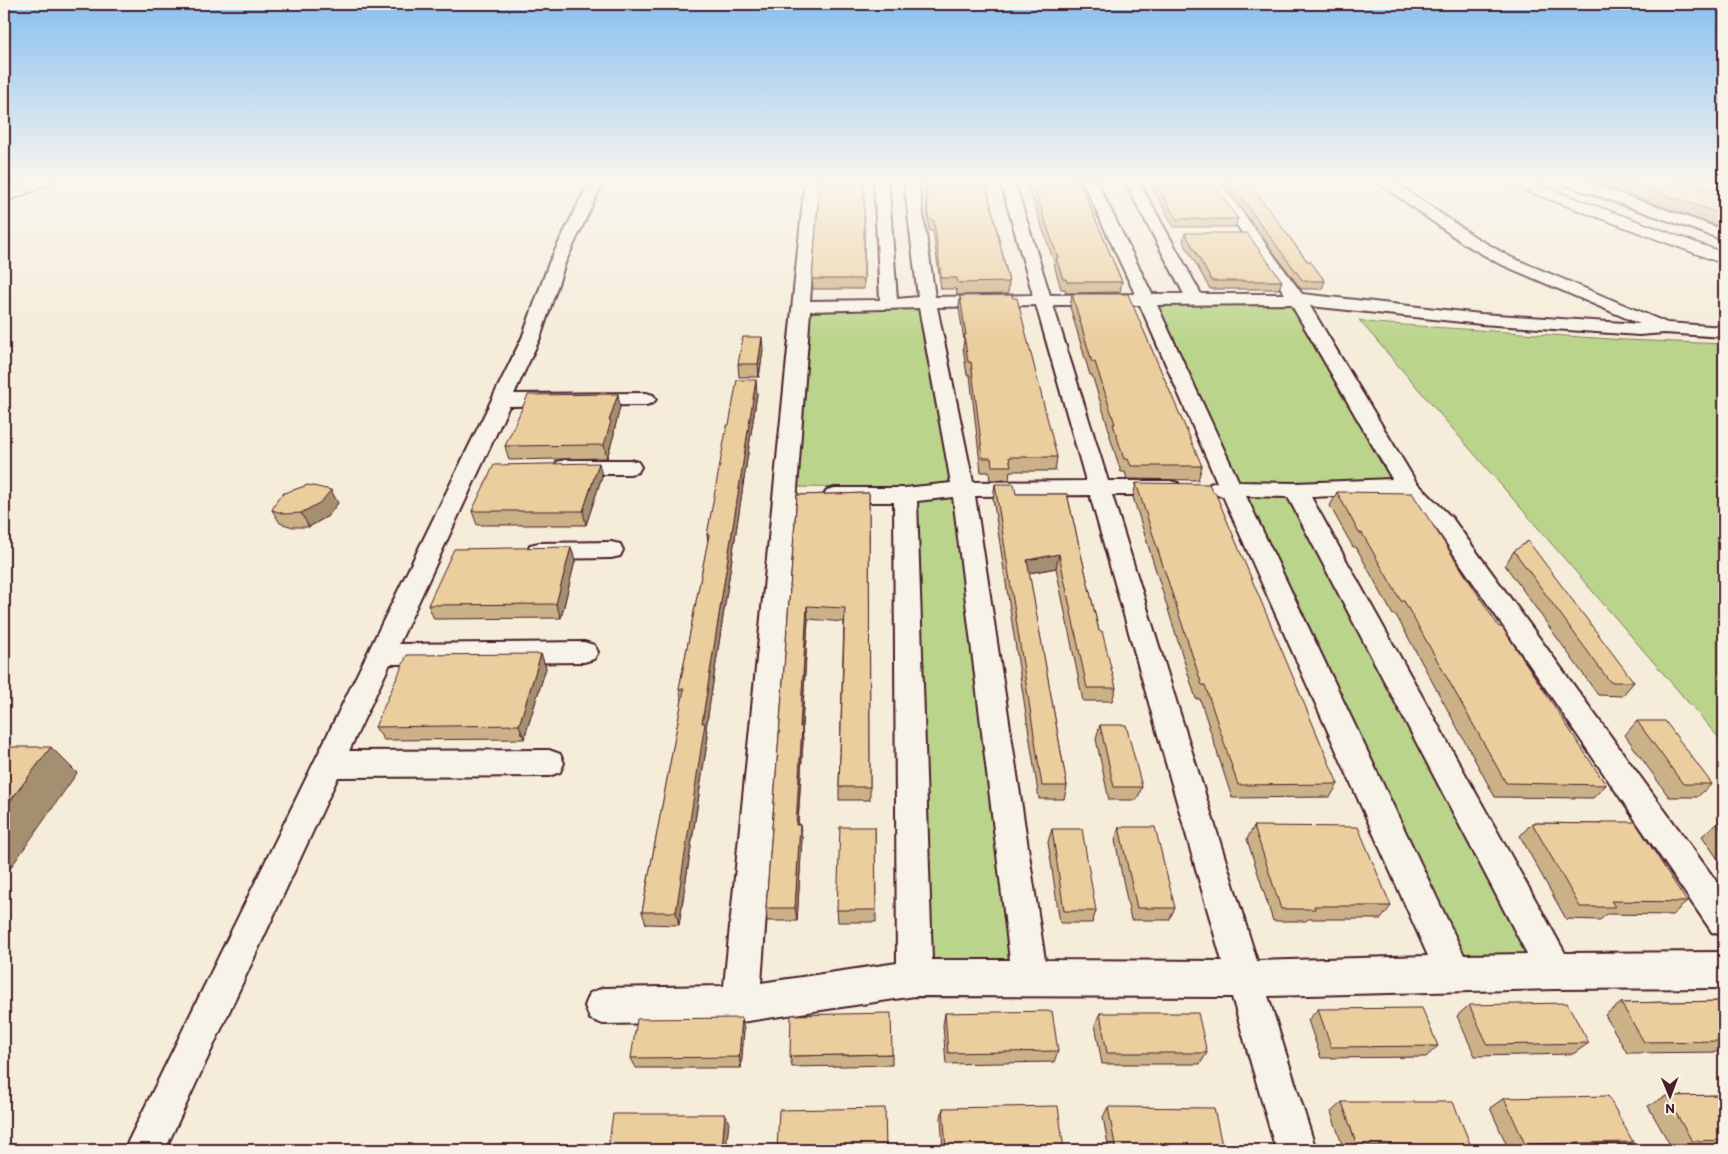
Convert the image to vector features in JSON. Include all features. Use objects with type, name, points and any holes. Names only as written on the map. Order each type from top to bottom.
[{"type":"street","points":[[144,1150],[429,552],[478,468],[501,400],[531,338],[557,263],[571,234]]},
{"type":"street","points":[[741,1004],[800,496],[801,306],[807,234]]},
{"type":"street","points":[[884,234],[889,306]]},
{"type":"street","points":[[918,234],[927,302],[964,489],[1030,978]]},
{"type":"street","points":[[1023,234],[1296,1150]]},
{"type":"street","points":[[1115,234],[1454,973]]},
{"type":"street","points":[[1168,234],[1195,299]]},
{"type":"street","points":[[1242,234],[1297,299],[1408,486],[1444,523],[1724,920]]},
{"type":"street","points":[[1461,234],[1504,260],[1664,328]]},
{"type":"street","points":[[1656,234],[1724,259]]},
{"type":"street","points":[[801,306],[889,306],[927,302],[1043,300],[1297,299],[1482,319],[1639,330],[1664,328],[1724,332]]},
{"type":"street","points":[[501,400],[646,399]]},
{"type":"street","points":[[544,468],[630,466]]},
{"type":"street","points":[[800,496],[905,495],[964,489],[1296,490],[1408,486]]},
{"type":"street","points":[[1296,490],[1555,972]]},
{"type":"street","points":[[905,495],[915,978]]},
{"type":"street","points":[[515,551],[612,550]]},
{"type":"street","points":[[429,552],[458,552]]},
{"type":"street","points":[[380,654],[584,652]]},
{"type":"street","points":[[328,764],[549,763]]},
{"type":"street","points":[[603,1006],[741,1004],[915,978],[1245,979],[1454,973],[1724,970]]},
{"type":"green space","points":[[1146,299],[1297,299],[1407,486],[1296,490],[1555,971],[1454,973]]},
{"type":"green space","points":[[927,302],[963,489],[1030,978],[915,978],[905,495],[957,489],[792,487],[801,306]]},
{"type":"green space","points":[[1359,320],[1374,323],[1625,340],[1724,344],[1724,744]]},
{"type":"building","points":[[816,234],[864,234],[864,279],[812,279]]},
{"type":"building","points":[[936,234],[998,234],[1009,282],[958,283],[957,278],[941,278]]},
{"type":"building","points":[[1050,234],[1102,234],[1122,282],[1067,282],[1066,279],[1063,279],[1056,258],[1058,258]]},
{"type":"building","points":[[1185,234],[1248,234],[1282,281],[1212,281]]},
{"type":"building","points":[[1268,234],[1287,234],[1325,281],[1303,281]]},
{"type":"building","points":[[1072,294],[1128,294],[1202,466],[1131,466],[1128,459],[1124,459],[1113,424],[1115,424],[1095,362],[1092,362]]},
{"type":"building","points":[[1012,295],[1013,298],[1017,298],[1057,457],[1009,457],[1011,466],[992,466],[991,458],[983,458],[971,362],[968,362],[960,296]]},
{"type":"building","points":[[743,337],[762,337],[758,364],[738,364]]},
{"type":"building","points":[[737,380],[756,380],[702,723],[705,723],[676,912],[642,912],[684,689],[679,689],[709,535],[707,535],[727,425],[729,425]]},
{"type":"building","points":[[618,394],[609,421],[611,421],[604,445],[505,446],[528,395]]},
{"type":"building","points":[[599,463],[583,511],[472,511],[494,465]]},
{"type":"building","points":[[1136,483],[1209,484],[1213,492],[1215,492],[1338,784],[1238,785],[1205,685],[1202,685]]},
{"type":"building","points":[[995,484],[1014,484],[1016,494],[1067,494],[1099,631],[1102,631],[1116,688],[1087,688],[1059,554],[1027,560],[1067,786],[1042,786]]},
{"type":"building","points":[[308,485],[331,490],[321,502],[301,513],[285,514],[272,510],[278,498],[284,493]]},
{"type":"building","points":[[1337,492],[1412,493],[1499,627],[1502,627],[1606,785],[1506,783],[1404,601],[1401,601],[1362,533],[1359,533]]},
{"type":"building","points":[[869,493],[870,787],[839,787],[845,608],[807,606],[796,825],[800,825],[795,908],[766,908],[797,495]]},
{"type":"building","points":[[1528,541],[1634,682],[1610,682],[1514,551]]},
{"type":"building","points":[[571,547],[556,604],[428,605],[454,549]]},
{"type":"building","points":[[541,654],[519,725],[375,727],[407,655]]},
{"type":"building","points":[[1637,721],[1665,721],[1712,784],[1683,784]]},
{"type":"building","points":[[1100,725],[1126,725],[1142,787],[1114,787]]},
{"type":"building","points":[[4,747],[51,747],[4,809]]},
{"type":"building","points":[[1601,822],[1635,822],[1687,902],[1611,901],[1615,907],[1580,907],[1532,823],[1602,824]]},
{"type":"building","points":[[1717,823],[1724,823],[1724,833]]},
{"type":"building","points":[[1254,826],[1358,827],[1391,906],[1314,906],[1315,909],[1281,909]]},
{"type":"building","points":[[840,827],[875,827],[876,910],[837,910]]},
{"type":"building","points":[[1119,827],[1155,827],[1175,908],[1137,908]]},
{"type":"building","points":[[1052,829],[1082,829],[1096,911],[1064,911]]},
{"type":"building","points":[[1724,1001],[1724,1041],[1644,1042],[1621,1003]]},
{"type":"building","points":[[1567,1003],[1589,1043],[1488,1045],[1469,1005]]},
{"type":"building","points":[[1422,1008],[1438,1046],[1331,1047],[1318,1009]]},
{"type":"building","points":[[1052,1011],[1058,1051],[948,1053],[945,1013]]},
{"type":"building","points":[[891,1013],[892,1054],[790,1056],[791,1015]]},
{"type":"building","points":[[1100,1013],[1198,1013],[1207,1053],[1107,1053]]},
{"type":"building","points":[[742,1018],[739,1057],[631,1058],[637,1019]]},
{"type":"building","points":[[1724,1095],[1724,1140],[1692,1141],[1666,1096]]},
{"type":"building","points":[[1608,1096],[1633,1142],[1525,1144],[1504,1098]]},
{"type":"building","points":[[1342,1102],[1453,1102],[1471,1146],[1357,1146]]},
{"type":"building","points":[[1058,1106],[1064,1150],[946,1150],[943,1108]]},
{"type":"building","points":[[1108,1107],[1214,1108],[1223,1150],[1116,1150]]},
{"type":"building","points":[[885,1108],[886,1150],[777,1150],[779,1110]]},
{"type":"building","points":[[613,1114],[725,1114],[722,1150],[608,1150]]}]
